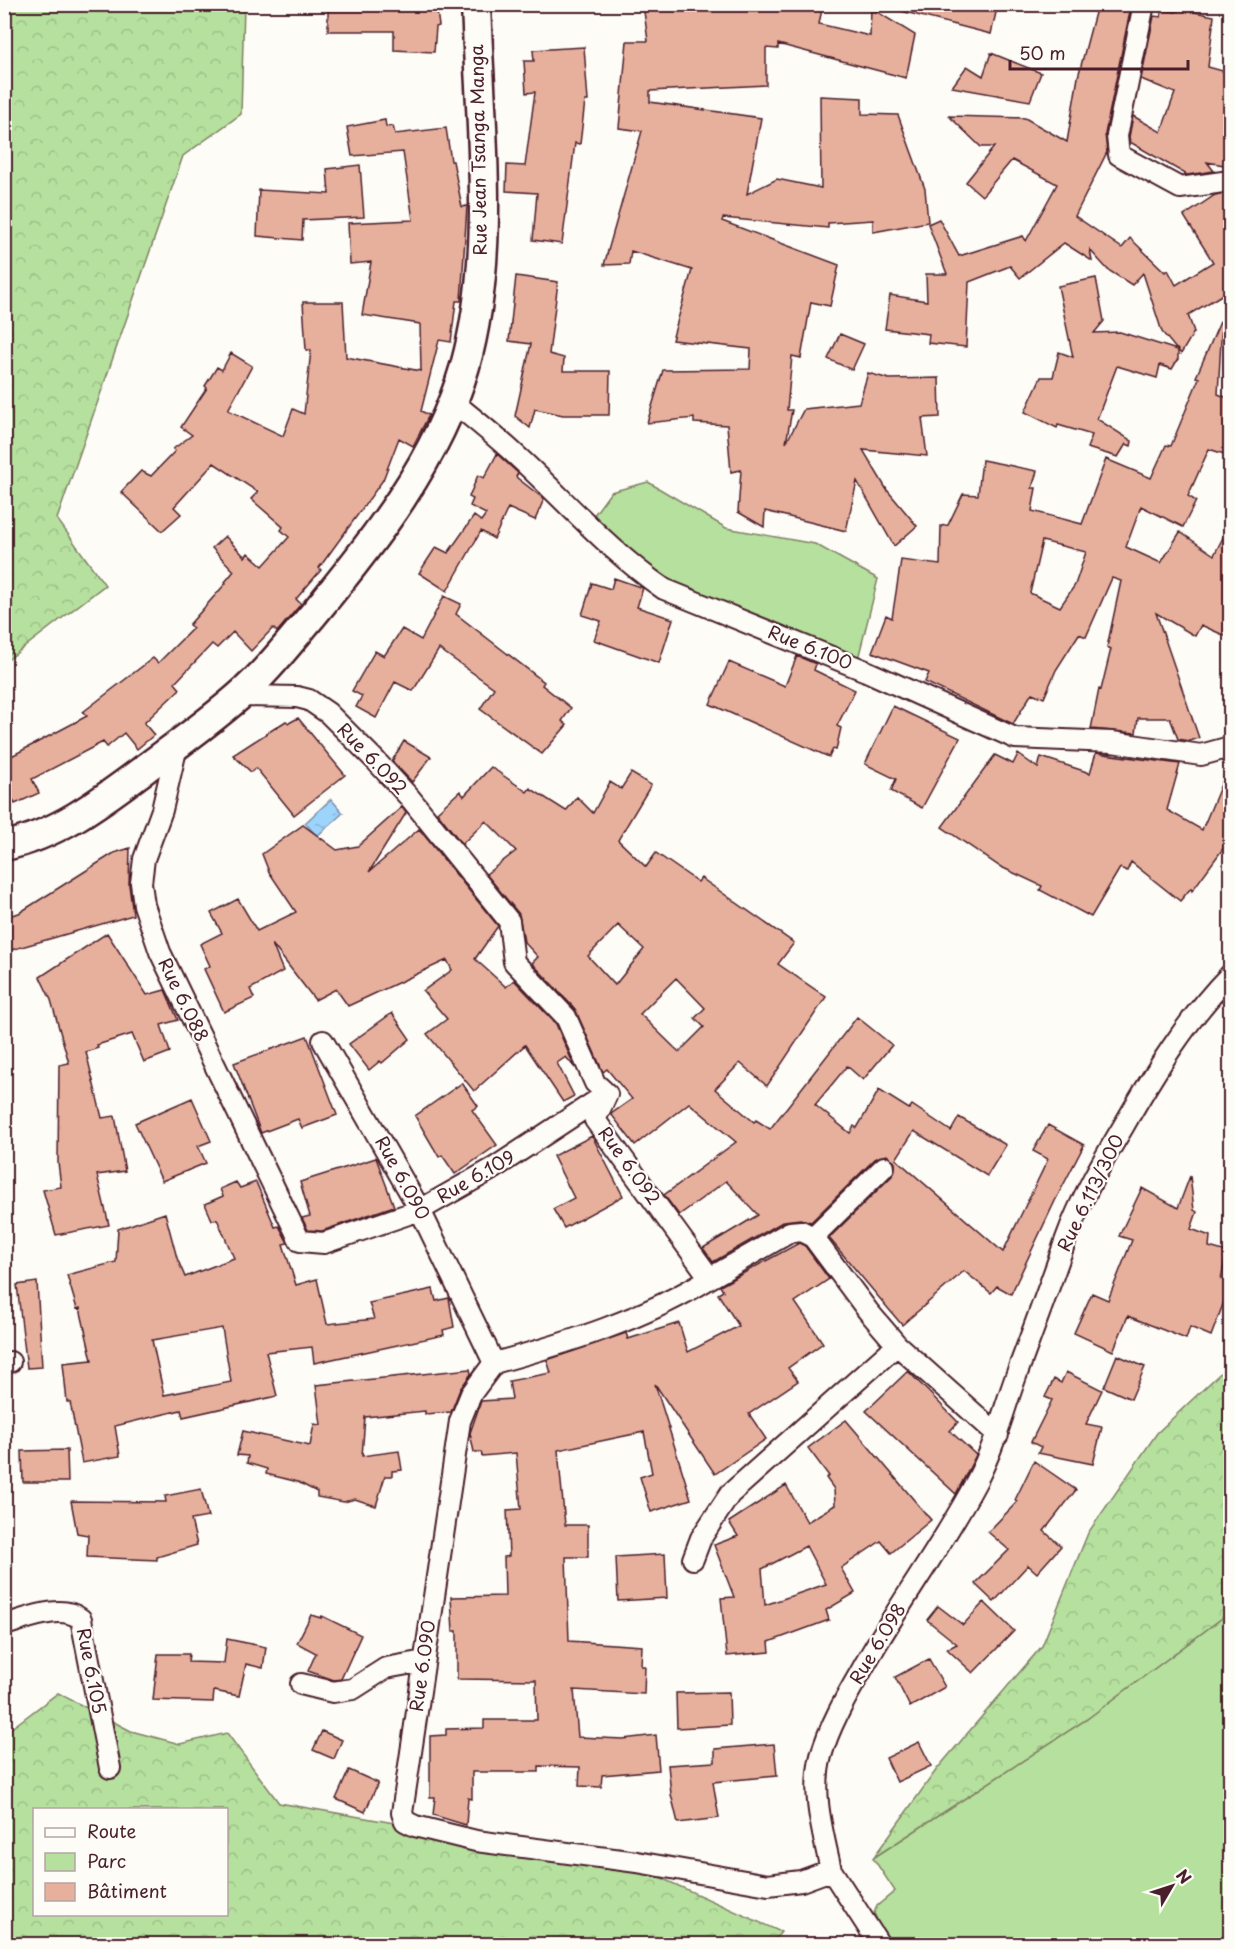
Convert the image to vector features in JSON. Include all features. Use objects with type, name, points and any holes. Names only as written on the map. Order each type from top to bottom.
[{"type":"street","name":"Rue Jean Tsanga Manga","points":[[4,846],[60,826],[99,803],[240,696],[295,636],[350,569],[406,490],[442,427],[465,365],[480,287],[484,246],[476,4]]},
{"type":"street","points":[[1144,4],[1117,136],[1119,154],[1180,188],[1230,181]]},
{"type":"street","name":"Rue 6.100","points":[[452,401],[519,458],[581,519],[664,589],[866,671],[1015,738],[1112,742],[1201,755],[1230,747]]},
{"type":"street","name":"Rue 6.092","points":[[240,696],[297,697],[309,700],[328,713],[376,761],[509,921],[514,962],[566,1017],[595,1083],[607,1094],[595,1119],[710,1278]]},
{"type":"street","name":"Rue 6.088","points":[[177,746],[162,810],[144,859],[141,883],[144,905],[160,952],[300,1241]]},
{"type":"street","name":"Rue 6.113/300","points":[[998,1435],[1015,1378],[1041,1314],[1067,1236],[1103,1160],[1153,1075],[1206,1000],[1230,975]]},
{"type":"street","name":"Rue 6.090","points":[[323,1041],[420,1210],[494,1363],[471,1394],[460,1421],[402,1813],[405,1821],[415,1826],[476,1841],[637,1862],[768,1885],[801,1881],[831,1870]]},
{"type":"street","name":"Rue 6.109","points":[[300,1241],[324,1243],[420,1210],[494,1168],[607,1094]]},
{"type":"street","points":[[813,1237],[884,1167]]},
{"type":"street","points":[[494,1363],[563,1344],[678,1298],[790,1232],[801,1231],[813,1237],[868,1311],[897,1345],[998,1435]]},
{"type":"street","points":[[693,1559],[701,1538],[730,1494],[897,1345]]},
{"type":"street","name":"Rue 6.098","points":[[831,1870],[819,1817],[818,1787],[821,1756],[851,1689],[891,1618],[929,1563],[976,1481],[998,1435]]},
{"type":"street","name":"Rue 6.105","points":[[4,1625],[62,1611],[73,1612],[81,1619],[110,1768]]},
{"type":"street","points":[[301,1684],[333,1692],[353,1689],[386,1668],[424,1661]]},
{"type":"street","points":[[831,1870],[879,1944]]},
{"type":"green space","points":[[5,4],[244,5],[241,114],[183,156],[57,519],[105,585],[5,662]]},
{"type":"green space","points":[[648,482],[726,528],[815,544],[878,579],[857,663],[662,581],[591,519],[611,492]]},
{"type":"green space","points":[[1230,1364],[1230,1612],[1087,1719],[873,1858],[937,1769],[1042,1646],[1088,1533],[1157,1433]]},
{"type":"green space","points":[[1230,1612],[1230,1944],[888,1944],[874,1913],[877,1906],[895,1891],[873,1858],[1087,1719]]},
{"type":"green space","points":[[58,1693],[131,1731],[180,1744],[227,1733],[279,1803],[630,1864],[781,1932],[771,1944],[5,1944],[5,1733]]},
{"type":"water","points":[[331,799],[343,813],[317,836],[305,823]]},
{"type":"building","points":[[328,4],[436,4],[439,26],[436,27],[434,52],[394,50],[394,31],[328,31]]},
{"type":"building","points":[[643,4],[823,4],[819,24],[870,36],[871,8],[915,35],[906,78],[778,44],[778,49],[766,48],[766,85],[650,91],[650,102],[761,118],[747,194],[777,179],[821,188],[820,96],[862,98],[862,114],[898,115],[925,189],[928,222],[873,232],[873,220],[828,223],[828,228],[723,218],[722,221],[839,265],[830,306],[811,302],[801,358],[792,356],[787,410],[792,410],[786,443],[804,409],[859,403],[868,373],[889,379],[939,378],[940,417],[922,418],[927,456],[863,450],[887,490],[917,526],[894,546],[857,481],[846,531],[765,511],[764,527],[738,512],[741,470],[731,472],[727,425],[694,423],[694,418],[647,423],[663,370],[750,369],[751,349],[672,340],[692,270],[631,251],[629,264],[604,265],[642,131],[619,128],[627,41],[648,41]]},
{"type":"building","points":[[902,4],[998,4],[991,34],[901,11]]},
{"type":"building","points":[[1097,5],[1130,11],[1105,134],[1107,152],[1075,216],[1122,248],[1130,238],[1165,272],[1168,270],[1176,285],[1213,262],[1184,216],[1215,195],[1230,193],[1230,290],[1188,315],[1194,332],[1181,354],[1178,350],[1178,359],[1172,369],[1160,365],[1157,378],[1117,366],[1097,419],[1132,441],[1131,446],[1126,444],[1118,457],[1087,448],[1092,435],[1058,425],[1057,428],[1025,412],[1041,377],[1053,377],[1059,352],[1073,357],[1058,286],[1096,278],[1104,321],[1094,333],[1120,332],[1177,350],[1162,332],[1143,273],[1132,285],[1108,270],[1090,250],[1092,261],[1064,243],[1020,278],[1010,266],[969,282],[966,347],[928,343],[929,334],[885,329],[890,295],[927,301],[926,274],[947,274],[928,224],[939,219],[959,256],[1023,236],[1026,241],[1057,184],[1012,160],[982,196],[966,182],[994,147],[981,147],[949,116],[1025,118],[1067,142],[1078,77]]},
{"type":"building","points":[[1180,9],[1214,16],[1208,67],[1230,73],[1230,166],[1207,162],[1214,171],[1187,175],[1130,142],[1129,137],[1133,116],[1161,132],[1175,93],[1141,79],[1154,16],[1161,17],[1162,10],[1176,12]]},
{"type":"building","points":[[584,47],[588,101],[585,101],[580,144],[575,143],[562,244],[533,240],[537,193],[506,191],[507,165],[525,166],[535,92],[526,93],[524,61],[534,61],[533,50]]},
{"type":"building","points":[[991,53],[1041,73],[1030,101],[952,87],[967,66],[983,76]]},
{"type":"building","points":[[385,120],[386,127],[393,126],[395,134],[446,128],[462,207],[467,206],[461,301],[456,301],[451,342],[439,340],[421,411],[429,415],[413,446],[399,438],[383,480],[319,568],[321,570],[296,599],[301,604],[277,632],[273,628],[251,651],[233,632],[217,648],[212,644],[175,683],[180,689],[144,723],[154,735],[137,749],[124,733],[107,747],[103,742],[32,779],[39,793],[15,804],[4,782],[4,760],[87,716],[83,712],[153,658],[158,663],[193,628],[189,625],[234,571],[212,548],[225,536],[245,557],[248,553],[263,566],[289,537],[281,530],[283,527],[251,499],[258,492],[214,463],[174,507],[181,514],[162,531],[121,492],[141,471],[151,476],[175,451],[173,449],[192,435],[181,427],[207,388],[205,386],[217,367],[222,370],[231,353],[252,366],[228,410],[283,436],[293,409],[304,414],[311,350],[306,350],[303,302],[343,302],[346,357],[421,371],[420,324],[362,315],[371,262],[350,264],[348,223],[413,220],[403,152],[352,156],[347,127]]},
{"type":"building","points":[[360,165],[364,217],[303,220],[302,240],[257,236],[259,190],[329,194],[327,169]]},
{"type":"building","points":[[516,276],[558,282],[549,354],[564,358],[563,371],[610,371],[609,415],[563,415],[535,409],[530,428],[515,416],[531,344],[509,341]]},
{"type":"building","points":[[1220,322],[1222,323],[1218,394],[1230,399],[1230,456],[1209,449],[1188,496],[1196,501],[1183,527],[1141,506],[1126,547],[1161,563],[1180,532],[1214,555],[1230,524],[1230,638],[1201,625],[1195,636],[1156,613],[1199,738],[1190,741],[1178,739],[1170,718],[1138,718],[1136,733],[1091,729],[1099,689],[1101,690],[1111,649],[1107,647],[1121,581],[1112,578],[1086,637],[1079,634],[1056,670],[1044,698],[1032,693],[1013,724],[925,682],[929,673],[872,652],[886,615],[892,618],[901,560],[940,565],[941,526],[948,525],[963,494],[978,495],[982,460],[1037,471],[1032,488],[1036,488],[1032,511],[1082,524],[1106,459],[1151,478],[1166,445],[1171,446],[1199,378],[1196,377]],"holes":[[[1042,541],[1086,552],[1075,585],[1060,607],[1030,593]]]},
{"type":"building","points":[[840,334],[864,344],[852,370],[828,359]]},
{"type":"building","points":[[497,454],[518,473],[516,477],[544,499],[535,520],[508,508],[494,539],[481,531],[447,591],[419,573],[436,547],[448,553],[474,516],[481,521],[486,514],[470,506],[473,499],[469,497],[478,475],[484,478]]},
{"type":"building","points":[[614,578],[643,588],[637,607],[673,619],[659,663],[594,640],[601,621],[582,615],[592,583],[611,589]]},
{"type":"building","points":[[444,596],[461,604],[456,614],[544,682],[542,685],[571,708],[562,721],[567,725],[542,754],[480,709],[494,688],[439,649],[413,691],[395,682],[376,718],[356,707],[362,696],[352,691],[375,651],[384,656],[402,629],[421,640]]},
{"type":"building","points":[[797,656],[816,664],[814,670],[855,690],[837,726],[841,728],[836,750],[833,749],[829,757],[710,704],[729,662],[785,686]]},
{"type":"building","points":[[893,706],[960,738],[922,808],[891,791],[896,779],[865,764]]},
{"type":"building","points":[[298,718],[345,775],[294,815],[256,768],[251,772],[233,755],[286,721],[289,723]]},
{"type":"building","points":[[404,741],[431,757],[412,782],[392,761]]},
{"type":"building","points":[[1096,753],[1180,764],[1167,810],[1202,830],[1230,763],[1230,839],[1192,891],[1191,888],[1180,901],[1131,862],[1127,871],[1120,868],[1091,917],[1040,890],[1042,886],[999,866],[942,827],[995,755],[1013,764],[1018,754],[1038,768],[1041,757],[1090,773]]},
{"type":"building","points":[[491,767],[527,792],[530,788],[566,811],[577,797],[593,813],[610,782],[621,789],[631,773],[651,785],[618,840],[646,867],[656,853],[698,882],[701,878],[794,943],[778,964],[826,997],[767,1086],[740,1063],[715,1089],[754,1122],[756,1120],[770,1129],[857,1017],[892,1045],[863,1080],[847,1066],[815,1105],[850,1133],[854,1126],[857,1128],[879,1090],[909,1109],[912,1105],[951,1131],[959,1117],[1006,1145],[987,1176],[914,1131],[896,1159],[1003,1252],[1048,1159],[1033,1151],[1048,1125],[1084,1145],[1011,1294],[997,1286],[991,1293],[964,1271],[902,1325],[829,1238],[893,1175],[895,1163],[887,1155],[876,1158],[811,1222],[800,1219],[784,1221],[713,1262],[703,1248],[758,1215],[726,1181],[679,1215],[664,1195],[736,1142],[689,1103],[635,1145],[611,1114],[632,1099],[607,1069],[603,1072],[575,1009],[532,963],[538,957],[524,942],[519,914],[486,874],[516,851],[486,821],[462,844],[437,812],[460,791],[464,796]],"holes":[[[618,925],[644,949],[615,985],[588,956]],[[676,978],[705,1008],[695,1018],[704,1027],[679,1052],[640,1014]]]},
{"type":"building","points":[[402,807],[406,813],[369,872],[419,829],[498,926],[475,959],[506,987],[514,980],[556,1024],[575,1068],[566,1057],[557,1063],[574,1096],[563,1102],[525,1045],[474,1091],[427,1034],[447,1019],[423,991],[452,970],[447,960],[348,1006],[336,989],[315,1000],[272,944],[283,971],[250,989],[254,998],[224,1012],[204,969],[210,966],[200,944],[222,933],[211,913],[238,899],[257,931],[296,912],[269,872],[262,854],[303,825],[337,850],[358,846]]},
{"type":"building","points":[[130,848],[129,885],[133,915],[4,952],[4,917],[19,913],[114,853]]},
{"type":"building","points":[[107,933],[147,995],[165,990],[178,1020],[161,1025],[170,1052],[144,1062],[132,1034],[97,1045],[98,1048],[86,1052],[102,1118],[115,1116],[125,1171],[97,1175],[109,1225],[56,1235],[43,1190],[61,1187],[58,1162],[59,1065],[69,1063],[51,1000],[40,977]]},
{"type":"building","points":[[392,1013],[410,1039],[382,1063],[380,1061],[369,1070],[349,1044]]},
{"type":"building","points":[[307,1036],[337,1115],[302,1128],[298,1119],[261,1133],[234,1063]]},
{"type":"building","points":[[462,1083],[478,1106],[472,1110],[497,1145],[455,1174],[442,1155],[439,1157],[415,1116]]},
{"type":"building","points":[[192,1098],[211,1141],[198,1146],[206,1163],[162,1181],[135,1123]]},
{"type":"building","points":[[592,1136],[623,1196],[564,1228],[553,1209],[574,1198],[553,1156]]},
{"type":"building","points":[[376,1158],[394,1206],[322,1231],[308,1230],[302,1218],[310,1216],[300,1182]]},
{"type":"building","points":[[1190,1176],[1194,1210],[1197,1212],[1191,1229],[1210,1236],[1209,1247],[1227,1252],[1221,1279],[1230,1281],[1230,1286],[1211,1336],[1190,1327],[1186,1339],[1128,1316],[1113,1351],[1074,1333],[1092,1293],[1108,1300],[1132,1240],[1119,1236],[1142,1188],[1178,1208]]},
{"type":"building","points":[[236,1182],[240,1188],[256,1182],[275,1227],[279,1226],[288,1243],[283,1244],[296,1285],[317,1279],[327,1324],[374,1319],[369,1303],[433,1289],[436,1301],[449,1298],[454,1327],[443,1330],[444,1335],[314,1363],[312,1347],[266,1352],[277,1396],[183,1417],[181,1410],[115,1426],[120,1456],[82,1463],[70,1402],[67,1402],[63,1363],[92,1360],[80,1308],[77,1309],[67,1275],[116,1262],[118,1229],[165,1213],[177,1258],[185,1277],[234,1258],[217,1219],[212,1220],[205,1204],[223,1196],[220,1189]],"holes":[[[222,1328],[231,1382],[164,1395],[152,1340]]]},
{"type":"building","points":[[799,1243],[805,1246],[829,1279],[795,1302],[823,1343],[788,1368],[798,1381],[749,1414],[766,1439],[715,1474],[655,1384],[691,1499],[651,1512],[640,1477],[652,1473],[644,1432],[558,1450],[565,1525],[588,1525],[588,1557],[566,1557],[569,1641],[642,1646],[641,1666],[645,1666],[644,1694],[574,1690],[578,1737],[623,1739],[656,1735],[659,1770],[602,1775],[601,1787],[579,1786],[580,1767],[539,1766],[539,1772],[472,1772],[472,1799],[468,1798],[466,1825],[433,1815],[435,1797],[430,1797],[430,1736],[446,1735],[446,1729],[484,1728],[484,1720],[537,1720],[536,1680],[457,1679],[457,1631],[453,1631],[451,1597],[505,1596],[504,1557],[509,1556],[507,1510],[521,1509],[516,1453],[482,1456],[481,1452],[474,1452],[470,1433],[481,1401],[512,1399],[509,1381],[551,1373],[547,1360],[626,1333],[628,1339],[679,1323],[688,1352],[739,1326],[718,1294],[723,1291],[720,1286]]},
{"type":"building","points":[[37,1282],[42,1367],[27,1368],[17,1285]]},
{"type":"building","points":[[1117,1355],[1145,1367],[1131,1399],[1104,1387]]},
{"type":"building","points":[[470,1369],[471,1374],[460,1389],[451,1412],[425,1414],[425,1411],[365,1417],[362,1456],[399,1451],[402,1470],[392,1471],[392,1476],[385,1476],[376,1506],[355,1499],[344,1502],[317,1497],[317,1492],[298,1482],[266,1474],[267,1469],[247,1463],[248,1456],[237,1455],[243,1431],[310,1446],[314,1424],[321,1425],[316,1385]]},
{"type":"building","points":[[908,1371],[958,1422],[950,1431],[976,1455],[956,1494],[866,1411]]},
{"type":"building","points":[[1066,1372],[1102,1390],[1086,1424],[1102,1427],[1093,1464],[1038,1453],[1041,1447],[1031,1442],[1052,1400],[1045,1397],[1054,1379],[1061,1383]]},
{"type":"building","points":[[846,1420],[931,1520],[891,1553],[881,1541],[841,1568],[855,1593],[826,1610],[829,1620],[769,1642],[770,1652],[727,1656],[721,1598],[734,1597],[714,1545],[738,1536],[729,1522],[786,1485],[807,1522],[835,1505],[834,1489],[826,1478],[829,1476],[808,1448]],"holes":[[[806,1546],[826,1584],[765,1605],[762,1569]]]},
{"type":"building","points":[[67,1450],[68,1482],[23,1482],[22,1451]]},
{"type":"building","points":[[1034,1461],[1076,1490],[1044,1531],[1061,1546],[1037,1573],[1028,1565],[994,1602],[975,1584],[1009,1550],[988,1532],[1017,1502],[1015,1500]]},
{"type":"building","points":[[201,1489],[208,1517],[191,1520],[197,1545],[157,1557],[157,1560],[87,1557],[88,1535],[77,1533],[71,1501],[166,1502],[165,1496]]},
{"type":"building","points":[[665,1554],[667,1598],[618,1601],[616,1557]]},
{"type":"building","points":[[984,1602],[1014,1631],[973,1673],[947,1649],[957,1644],[927,1620],[938,1606],[963,1625]]},
{"type":"building","points":[[311,1615],[321,1618],[322,1616],[361,1635],[341,1679],[334,1680],[308,1671],[316,1653],[297,1643]]},
{"type":"building","points":[[227,1639],[266,1647],[263,1668],[246,1664],[239,1696],[214,1691],[213,1702],[153,1700],[158,1654],[189,1654],[188,1662],[224,1663]]},
{"type":"building","points":[[929,1659],[945,1687],[910,1707],[895,1677]]},
{"type":"building","points":[[729,1692],[730,1725],[677,1728],[676,1693]]},
{"type":"building","points":[[322,1731],[342,1740],[334,1759],[313,1750]]},
{"type":"building","points":[[919,1742],[931,1766],[897,1782],[886,1758]]},
{"type":"building","points":[[774,1744],[777,1776],[713,1782],[719,1818],[678,1823],[671,1794],[668,1765],[715,1762],[715,1749]]},
{"type":"building","points":[[349,1770],[378,1783],[365,1812],[336,1799]]}]
